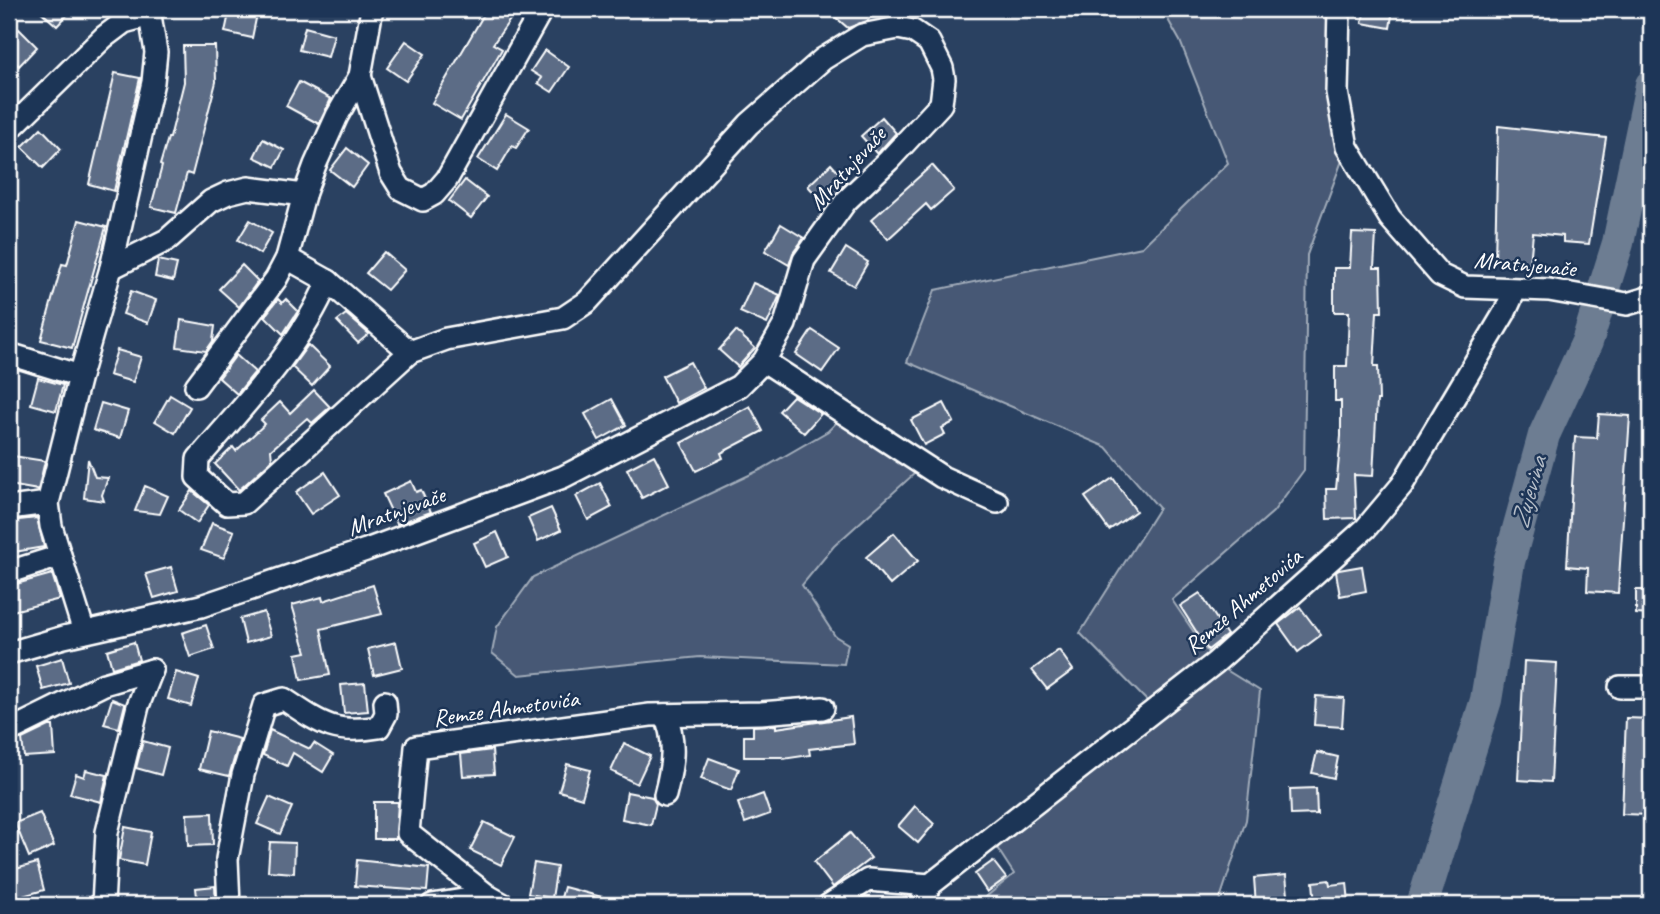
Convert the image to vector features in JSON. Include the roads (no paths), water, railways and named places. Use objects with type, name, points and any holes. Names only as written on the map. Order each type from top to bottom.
[{"type":"street","points":[[196,386],[276,279],[287,258],[304,195],[337,116],[360,76],[372,9]]},
{"type":"street","points":[[360,76],[391,173],[401,189],[423,200],[434,194],[447,179],[542,9]]},
{"type":"street","name":"Mratnjevače","points":[[1339,9],[1337,92],[1347,147],[1390,218],[1440,275],[1465,287],[1549,290],[1627,303],[1651,298]]},
{"type":"street","points":[[9,130],[104,37],[124,22],[149,12],[156,52],[153,82],[110,268],[79,376],[48,503],[51,526],[84,632]]},
{"type":"street","name":"Mratnjevače","points":[[9,653],[84,632],[201,606],[366,550],[563,477],[739,386],[764,361],[785,324],[804,260],[846,201],[941,104],[944,79],[942,68],[929,42],[913,31],[898,28],[862,35],[823,59],[749,124],[595,294],[571,313],[563,318],[446,339],[410,352],[244,503],[227,504],[197,477],[198,459],[282,360],[315,311],[328,281]]},
{"type":"street","points":[[110,268],[167,240],[211,201],[228,193],[248,188],[304,195]]},
{"type":"street","points":[[287,258],[328,281],[410,352]]},
{"type":"street","name":"Remze Ahmetovića","points":[[920,905],[930,885],[1215,663],[1366,528],[1402,485],[1505,312],[1515,290]]},
{"type":"street","points":[[9,354],[79,376]]},
{"type":"street","points":[[764,361],[942,477],[997,502]]},
{"type":"street","points":[[9,508],[48,503]]},
{"type":"street","points":[[9,572],[60,556]]},
{"type":"street","points":[[9,731],[104,684],[152,670],[138,706],[107,832],[103,905]]},
{"type":"street","points":[[1620,687],[1651,687]]},
{"type":"street","points":[[229,905],[227,859],[243,775],[264,705],[284,699],[327,726],[353,732],[379,727],[386,714],[385,702]]},
{"type":"street","name":"Remze Ahmetovića","points":[[496,900],[408,833],[416,747],[636,717],[823,708]]},
{"type":"street","points":[[665,715],[672,730],[673,747],[671,772],[665,795]]},
{"type":"street","points":[[829,905],[868,880],[930,885]]},
{"type":"street","name":"Remze Ahmetovića","points":[[432,905],[496,900]]},
{"type":"waterway","name":"Zujevina","points":[[1422,905],[1486,700],[1509,562],[1544,435],[1587,342],[1618,243],[1651,85]]}]
